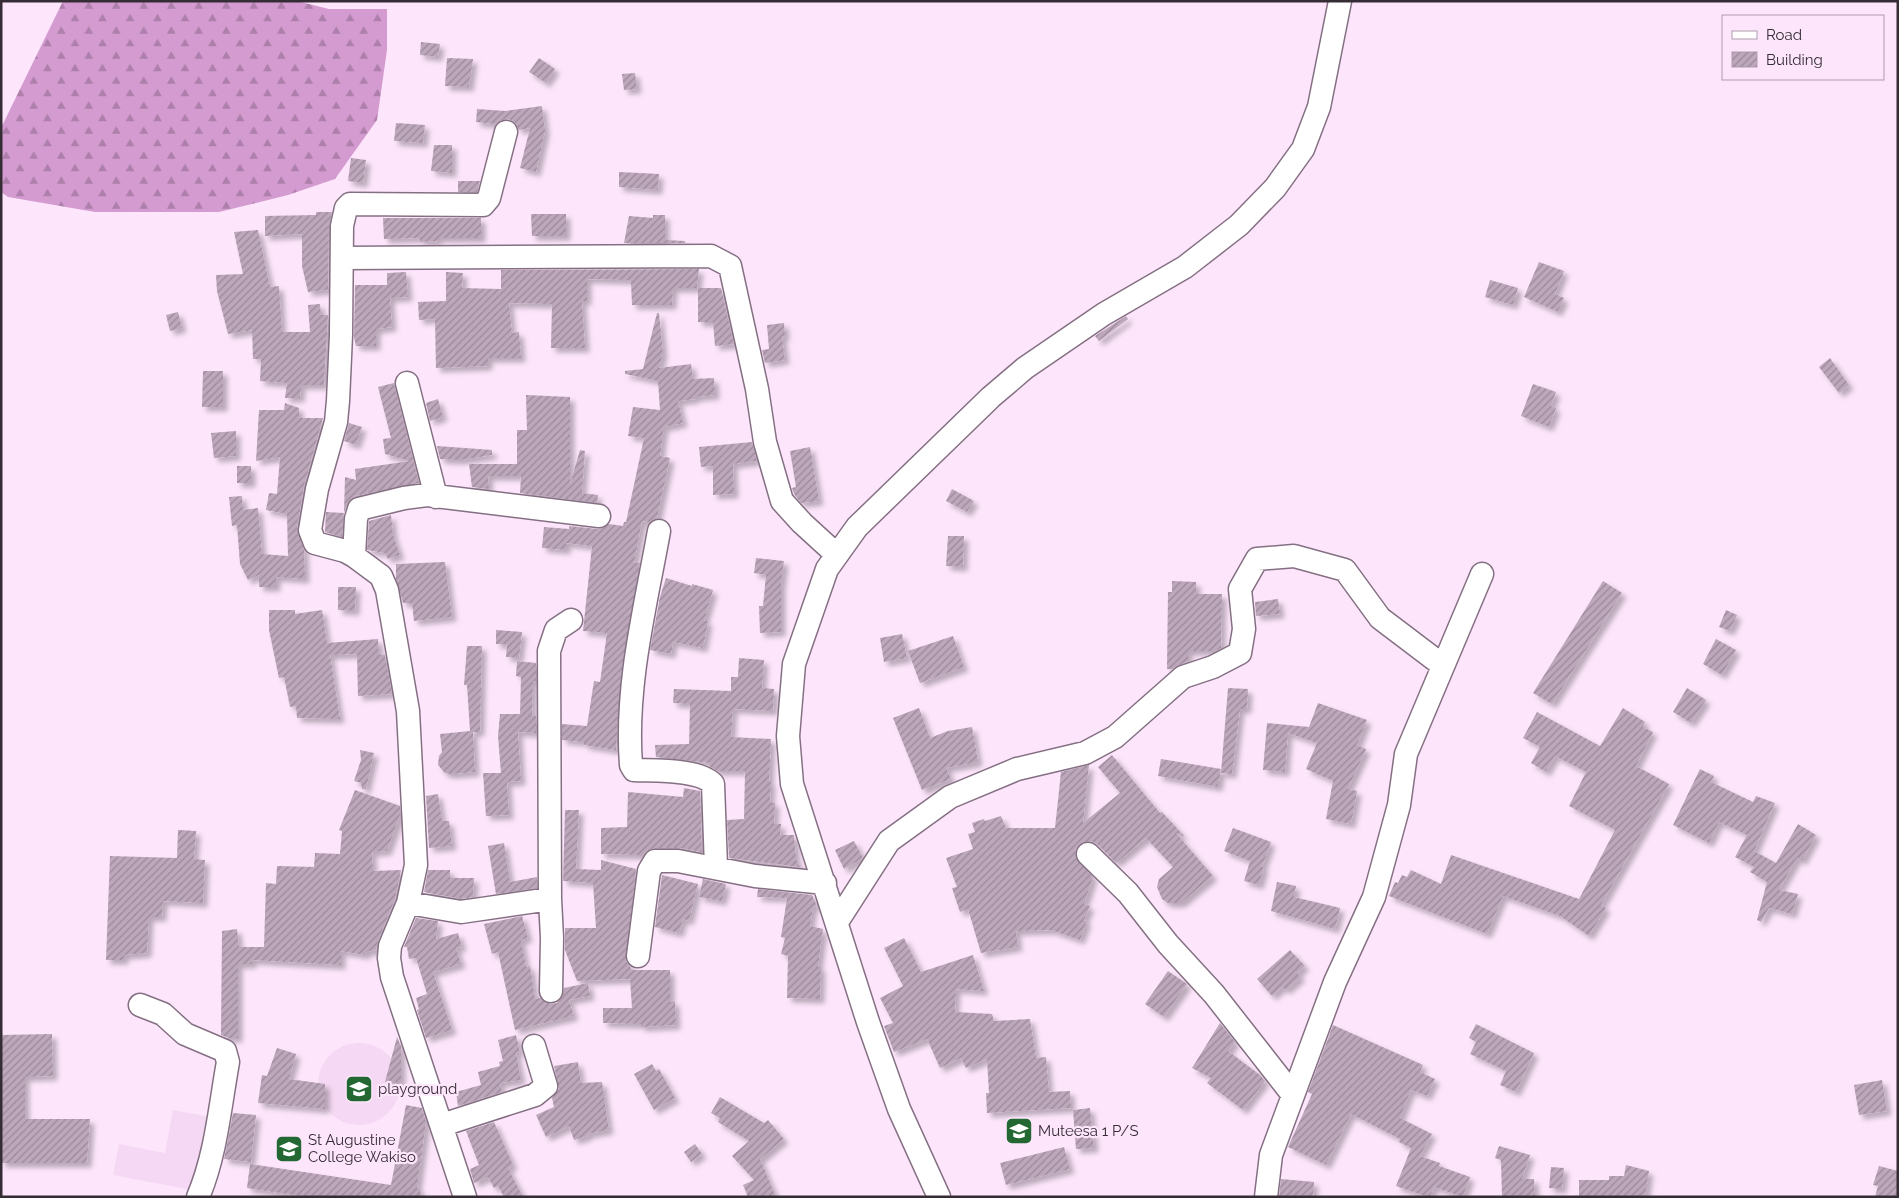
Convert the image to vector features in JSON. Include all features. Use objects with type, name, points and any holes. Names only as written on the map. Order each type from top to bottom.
[{"type":"street","points":[[939,1197],[899,1109],[868,1022],[792,784],[788,736],[794,664],[827,569],[857,528],[991,397],[1025,368],[1104,314],[1185,267],[1239,224],[1275,188],[1302,149],[1318,107],[1340,1]]},
{"type":"street","points":[[466,1197],[392,977],[389,958],[390,946],[408,903],[416,866],[405,686],[392,627],[387,590],[381,576],[345,551],[315,543],[310,530],[317,488],[336,422],[341,336],[342,226],[346,208],[350,204],[483,205],[489,198],[506,132]]},
{"type":"street","points":[[342,258],[711,256],[720,259],[730,266],[757,389],[765,442],[782,501],[802,523],[837,555]]},
{"type":"street","points":[[407,383],[436,496]]},
{"type":"street","points":[[354,556],[356,519],[359,509],[404,498],[436,496],[600,516]]},
{"type":"street","points":[[659,531],[632,684],[628,731],[631,765],[634,770],[695,774],[708,778],[713,784],[716,867]]},
{"type":"street","points":[[837,922],[889,840],[950,797],[1017,769],[1086,753],[1115,737],[1183,677],[1213,667],[1240,653],[1244,629],[1240,589],[1257,559],[1294,556],[1345,570],[1380,618],[1442,665]]},
{"type":"street","points":[[1266,1197],[1271,1155],[1335,982],[1374,897],[1398,805],[1406,754],[1482,574]]},
{"type":"street","points":[[551,991],[551,719],[549,651],[556,630],[570,620]]},
{"type":"street","points":[[1088,854],[1128,893],[1168,944],[1214,994],[1293,1095]]},
{"type":"street","points":[[638,956],[650,866],[655,861],[678,861],[755,876],[825,883]]},
{"type":"street","points":[[408,903],[461,912],[550,899]]},
{"type":"street","points":[[140,1005],[163,1014],[185,1034],[227,1054],[228,1062],[214,1138],[204,1183],[198,1197]]},
{"type":"street","points":[[442,1125],[535,1095],[546,1086],[534,1046]]},
{"type":"shaded area","name":"playground","points":[[359,1043],[375,1046],[388,1055],[397,1068],[400,1084],[397,1100],[388,1113],[375,1122],[359,1125],[343,1122],[330,1113],[321,1100],[318,1084],[321,1068],[330,1055],[343,1046]]},
{"type":"shaded area","points":[[173,1110],[210,1117],[197,1191],[113,1175],[119,1144],[165,1153]]},
{"type":"green space","points":[[63,1],[297,1],[329,9],[387,9],[387,50],[377,120],[335,179],[288,195],[219,212],[95,212],[8,197],[1,192],[1,128]]},
{"type":"building","points":[[421,42],[440,44],[438,57],[420,55]]},
{"type":"building","points":[[447,58],[473,59],[469,87],[445,86]]},
{"type":"building","points":[[539,58],[555,69],[546,83],[529,72]]},
{"type":"building","points":[[635,73],[637,89],[624,90],[622,74]]},
{"type":"building","points":[[542,106],[545,131],[536,172],[520,168],[530,128],[519,130],[515,123],[509,119],[502,120],[496,124],[476,122],[477,109],[505,111]]},
{"type":"building","points":[[396,123],[425,125],[423,143],[394,141]]},
{"type":"building","points":[[434,145],[452,145],[452,173],[431,171]]},
{"type":"building","points":[[351,158],[366,160],[363,183],[348,181]]},
{"type":"building","points":[[619,172],[659,174],[658,190],[619,187]]},
{"type":"building","points":[[458,181],[480,181],[477,192],[458,192]]},
{"type":"building","points":[[316,212],[332,212],[329,226],[328,290],[308,292],[302,266],[302,234],[265,236],[265,216],[316,215]]},
{"type":"building","points":[[531,214],[566,214],[566,236],[532,236]]},
{"type":"building","points":[[653,215],[665,215],[665,240],[685,241],[685,243],[624,243],[629,216],[653,218]]},
{"type":"building","points":[[383,218],[481,218],[481,238],[438,238],[438,241],[420,242],[420,238],[384,239]]},
{"type":"building","points":[[258,230],[270,287],[279,286],[282,332],[310,332],[308,305],[320,304],[321,315],[328,315],[324,385],[301,385],[300,398],[285,398],[287,383],[260,381],[261,359],[253,359],[252,330],[228,334],[217,291],[216,275],[243,274],[234,232]]},
{"type":"building","points":[[1539,262],[1564,271],[1555,294],[1564,298],[1558,312],[1524,297]]},
{"type":"building","points":[[699,269],[697,288],[673,288],[672,305],[632,305],[631,282],[628,280],[587,279],[587,301],[582,301],[585,348],[551,348],[552,304],[509,303],[512,333],[519,332],[521,358],[488,358],[488,366],[436,368],[435,319],[419,320],[418,302],[446,301],[446,272],[463,273],[462,288],[501,289],[501,270]]},
{"type":"building","points":[[406,272],[408,297],[390,298],[392,327],[376,329],[376,346],[356,346],[354,337],[355,285],[387,285],[387,273]]},
{"type":"building","points":[[1490,280],[1518,288],[1513,305],[1485,297]]},
{"type":"building","points":[[698,288],[721,288],[734,344],[715,346],[713,322],[698,322]]},
{"type":"building","points":[[178,312],[182,328],[170,331],[166,315]]},
{"type":"building","points":[[657,313],[659,313],[663,353],[659,368],[691,364],[693,379],[714,378],[715,395],[678,401],[683,423],[664,427],[660,456],[670,458],[657,518],[649,522],[642,521],[634,563],[640,563],[621,675],[616,750],[584,745],[584,742],[562,740],[562,724],[587,726],[594,681],[600,682],[607,633],[583,631],[592,546],[566,543],[566,550],[542,548],[544,527],[569,529],[569,526],[598,529],[609,524],[623,526],[624,522],[626,522],[644,438],[628,436],[633,407],[660,410],[658,381],[625,374],[625,371],[643,369]]},
{"type":"building","points":[[1126,316],[1128,319],[1099,341],[1095,336]]},
{"type":"building","points":[[784,323],[785,336],[782,337],[785,360],[765,363],[762,350],[769,349],[767,325]]},
{"type":"building","points":[[1830,358],[1849,385],[1839,393],[1819,367]]},
{"type":"building","points":[[203,371],[223,371],[223,407],[202,407]]},
{"type":"building","points":[[394,383],[419,483],[355,496],[350,500],[344,512],[345,477],[356,480],[355,469],[410,461],[385,454],[383,439],[391,438],[378,387]]},
{"type":"building","points":[[1533,384],[1556,392],[1551,406],[1556,408],[1549,427],[1521,416]]},
{"type":"building","points":[[526,395],[570,397],[570,484],[580,450],[585,451],[582,493],[598,495],[597,503],[520,493],[521,476],[488,476],[489,489],[472,487],[469,464],[517,464],[517,430],[527,430]]},
{"type":"building","points":[[438,399],[443,417],[430,421],[426,403]]},
{"type":"building","points":[[285,403],[299,408],[299,418],[323,418],[304,486],[297,528],[304,550],[305,579],[276,577],[276,587],[259,587],[259,575],[248,580],[240,564],[237,525],[232,526],[229,497],[242,496],[243,510],[258,508],[262,554],[288,556],[287,514],[266,510],[269,493],[277,494],[280,457],[256,461],[259,410],[284,410]]},
{"type":"building","points":[[349,423],[362,427],[356,445],[344,441]]},
{"type":"building","points":[[236,431],[236,456],[214,458],[211,433]]},
{"type":"building","points":[[752,442],[757,461],[733,464],[734,494],[713,495],[713,466],[701,467],[699,447]]},
{"type":"building","points":[[437,446],[492,450],[492,455],[460,460],[440,459]]},
{"type":"building","points":[[810,447],[819,501],[801,503],[792,488],[796,487],[790,451]]},
{"type":"building","points":[[237,466],[251,466],[251,483],[237,483]]},
{"type":"building","points":[[952,489],[974,501],[967,512],[946,501]]},
{"type":"building","points":[[326,512],[344,513],[342,537],[325,532]]},
{"type":"building","points":[[391,515],[393,535],[400,555],[388,559],[385,553],[367,550],[369,521]]},
{"type":"building","points":[[948,536],[964,536],[963,567],[946,566]]},
{"type":"building","points":[[756,558],[784,561],[781,586],[781,632],[760,633],[759,606],[763,606],[766,575],[754,573]]},
{"type":"building","points":[[445,562],[452,617],[414,621],[412,603],[403,603],[396,579],[396,564]]},
{"type":"building","points":[[666,578],[713,590],[704,621],[708,621],[703,648],[673,642],[671,654],[650,650],[660,597]]},
{"type":"building","points":[[1172,581],[1196,582],[1196,594],[1222,594],[1221,648],[1215,651],[1188,651],[1188,661],[1172,669],[1167,669],[1168,592],[1172,592]]},
{"type":"building","points":[[1603,581],[1622,593],[1552,704],[1533,693]]},
{"type":"building","points":[[338,587],[356,587],[355,611],[338,610]]},
{"type":"building","points":[[1278,599],[1280,614],[1256,616],[1255,602]]},
{"type":"building","points":[[269,610],[295,610],[295,614],[322,610],[327,643],[378,639],[379,655],[385,655],[392,694],[358,696],[357,654],[330,655],[340,719],[297,718],[296,706],[290,707],[284,677],[279,678],[269,630]]},
{"type":"building","points":[[1726,610],[1737,615],[1730,631],[1719,627]]},
{"type":"building","points":[[496,630],[522,632],[519,658],[506,657],[507,644],[496,644]]},
{"type":"building","points":[[902,634],[907,658],[884,662],[880,638]]},
{"type":"building","points":[[953,636],[964,667],[920,683],[908,651]]},
{"type":"building","points":[[1716,639],[1736,650],[1722,675],[1703,664]]},
{"type":"building","points":[[467,646],[482,646],[480,732],[473,732],[475,772],[451,774],[445,773],[438,765],[439,756],[442,752],[440,734],[470,731],[467,685],[464,685]]},
{"type":"building","points":[[739,658],[764,660],[762,688],[774,689],[773,711],[733,709],[731,737],[771,739],[769,782],[771,782],[770,802],[775,803],[774,824],[781,824],[780,835],[794,835],[796,859],[800,867],[729,858],[727,820],[744,819],[745,771],[718,771],[710,767],[710,763],[656,757],[655,745],[689,744],[690,704],[673,703],[674,689],[731,691],[731,677],[738,677]]},
{"type":"building","points":[[517,661],[536,663],[536,682],[533,681],[532,716],[536,716],[536,733],[518,732],[521,781],[507,782],[509,815],[486,816],[483,773],[501,773],[498,736],[500,714],[520,714],[521,677],[516,676]]},
{"type":"building","points":[[1228,688],[1248,689],[1247,709],[1240,709],[1232,774],[1221,773]]},
{"type":"building","points":[[1687,688],[1706,700],[1691,723],[1673,712]]},
{"type":"building","points":[[1318,703],[1367,720],[1357,745],[1366,749],[1348,789],[1357,791],[1351,824],[1326,819],[1333,781],[1306,769],[1317,743],[1288,733],[1285,772],[1263,770],[1267,723],[1309,727]]},
{"type":"building","points":[[919,708],[930,738],[948,731],[972,727],[978,762],[946,768],[951,779],[922,790],[893,718]]},
{"type":"building","points":[[1623,708],[1645,722],[1643,727],[1653,732],[1636,766],[1669,784],[1601,905],[1606,908],[1589,936],[1560,916],[1503,896],[1487,934],[1389,896],[1395,882],[1398,883],[1402,875],[1407,877],[1411,870],[1441,884],[1451,855],[1579,899],[1615,830],[1569,806],[1586,772],[1555,756],[1546,772],[1531,763],[1540,747],[1523,738],[1537,712],[1600,746]]},
{"type":"building","points":[[360,750],[374,753],[366,789],[362,789],[361,783],[354,781],[361,760]]},
{"type":"building","points":[[1112,755],[1160,813],[1162,812],[1185,837],[1176,833],[1213,876],[1181,903],[1168,903],[1162,899],[1157,887],[1159,879],[1173,867],[1146,838],[1116,863],[1097,844],[1091,841],[1084,842],[1075,850],[1075,857],[1093,877],[1084,904],[1090,906],[1084,920],[1087,921],[1080,940],[1051,930],[1016,931],[1018,947],[981,953],[968,909],[960,912],[952,888],[957,887],[946,858],[973,849],[968,834],[975,832],[972,823],[984,819],[985,821],[1001,816],[1006,828],[1055,828],[1061,772],[1089,765],[1083,823],[1120,793],[1098,767]]},
{"type":"building","points":[[1161,759],[1221,769],[1218,787],[1158,776]]},
{"type":"building","points":[[1700,769],[1714,776],[1711,782],[1753,802],[1756,796],[1775,803],[1754,851],[1776,863],[1798,824],[1816,835],[1802,861],[1797,858],[1779,890],[1798,894],[1792,914],[1769,908],[1761,922],[1757,920],[1767,882],[1750,872],[1754,867],[1735,857],[1747,835],[1719,822],[1709,843],[1673,825]]},
{"type":"building","points":[[684,788],[700,791],[702,852],[680,848],[655,848],[648,850],[643,855],[601,854],[601,828],[627,827],[628,792],[683,797]]},
{"type":"building","points":[[355,790],[400,806],[400,815],[387,851],[372,852],[373,871],[401,870],[395,899],[376,950],[366,952],[365,955],[341,951],[341,965],[252,960],[252,964],[238,964],[238,1038],[229,1038],[221,1035],[222,931],[237,929],[239,947],[264,947],[266,883],[276,884],[277,866],[314,867],[315,853],[340,854],[342,831],[339,830]]},
{"type":"building","points":[[438,794],[442,821],[449,821],[452,846],[429,848],[426,796]]},
{"type":"building","points":[[565,810],[579,810],[576,869],[601,870],[601,860],[636,869],[626,961],[632,970],[670,970],[670,1002],[675,1001],[676,1025],[641,1027],[641,1024],[603,1023],[603,1008],[632,1008],[630,979],[577,981],[565,950],[565,928],[596,928],[593,883],[563,881]]},
{"type":"building","points":[[1233,828],[1271,842],[1262,867],[1264,867],[1259,885],[1244,881],[1250,861],[1224,851]]},
{"type":"building","points":[[178,830],[196,831],[194,859],[205,860],[203,903],[163,901],[162,917],[149,917],[147,953],[124,955],[124,960],[106,960],[110,856],[177,858]]},
{"type":"building","points":[[854,841],[863,858],[844,869],[835,850]]},
{"type":"building","points":[[504,843],[510,882],[537,877],[537,888],[496,894],[488,846]]},
{"type":"building","points":[[428,870],[450,870],[450,878],[474,878],[473,897],[461,899],[424,892]]},
{"type":"building","points":[[662,875],[698,884],[689,921],[683,919],[679,933],[655,927]]},
{"type":"building","points":[[703,879],[726,884],[722,901],[699,897]]},
{"type":"building","points":[[1277,882],[1296,886],[1294,897],[1340,908],[1335,929],[1271,911]]},
{"type":"building","points":[[758,889],[812,895],[817,906],[813,907],[810,926],[823,929],[818,967],[821,967],[820,999],[787,998],[788,956],[781,954],[785,938],[781,937],[787,898],[757,897]]},
{"type":"building","points":[[522,916],[528,938],[521,940],[526,967],[530,966],[535,999],[540,998],[550,1004],[557,1003],[562,997],[564,988],[588,983],[590,996],[569,1000],[574,1016],[515,1030],[498,952],[492,954],[484,924]]},
{"type":"building","points":[[416,918],[438,921],[436,939],[458,933],[462,947],[456,948],[461,964],[433,972],[452,1030],[426,1038],[417,1010],[419,1009],[416,998],[427,994],[416,958],[409,959],[407,947],[404,947]]},
{"type":"building","points":[[904,938],[921,972],[973,955],[984,991],[956,989],[955,1012],[992,1014],[994,1021],[1030,1019],[1036,1058],[1046,1057],[1049,1092],[1070,1091],[1071,1108],[987,1113],[986,1093],[989,1093],[987,1059],[966,1068],[961,1058],[940,1068],[927,1039],[894,1052],[884,1026],[893,1023],[880,998],[903,986],[884,948]]},
{"type":"building","points":[[1290,950],[1305,966],[1297,973],[1301,977],[1286,990],[1282,987],[1272,996],[1257,979]]},
{"type":"building","points":[[1168,971],[1187,984],[1164,1017],[1145,1004]]},
{"type":"building","points":[[1220,1023],[1235,1042],[1228,1051],[1260,1075],[1265,1081],[1243,1110],[1207,1083],[1211,1078],[1192,1068]]},
{"type":"building","points":[[1476,1024],[1534,1053],[1516,1092],[1500,1085],[1506,1071],[1470,1054],[1476,1042],[1469,1038]]},
{"type":"building","points":[[1333,1025],[1423,1065],[1420,1072],[1435,1079],[1427,1096],[1411,1090],[1400,1118],[1432,1134],[1420,1156],[1440,1163],[1439,1166],[1470,1177],[1463,1197],[1434,1187],[1430,1197],[1428,1197],[1396,1186],[1411,1148],[1399,1142],[1400,1139],[1351,1114],[1326,1165],[1288,1147],[1312,1094],[1308,1092]]},
{"type":"building","points":[[52,1034],[53,1076],[25,1077],[25,1119],[90,1119],[87,1163],[1,1163],[1,1035]]},
{"type":"building","points":[[516,1035],[520,1052],[516,1053],[521,1080],[500,1083],[502,1092],[458,1106],[456,1092],[481,1085],[478,1072],[500,1066],[499,1062],[503,1061],[498,1040]]},
{"type":"building","points":[[397,1037],[401,1046],[401,1082],[385,1082]]},
{"type":"building","points":[[277,1048],[296,1054],[289,1079],[325,1084],[325,1109],[258,1103],[262,1075],[267,1076]]},
{"type":"building","points":[[578,1062],[581,1083],[602,1082],[609,1130],[587,1134],[588,1136],[574,1140],[569,1126],[546,1137],[536,1115],[554,1107],[552,1098],[559,1089],[554,1066]]},
{"type":"building","points":[[652,1064],[656,1071],[659,1069],[675,1098],[654,1110],[634,1074]]},
{"type":"building","points":[[1882,1080],[1887,1111],[1859,1115],[1854,1085]]},
{"type":"building","points":[[720,1097],[764,1123],[768,1120],[784,1139],[760,1159],[776,1197],[748,1197],[743,1185],[754,1180],[732,1156],[749,1141],[718,1122],[720,1118],[711,1113]]},
{"type":"building","points":[[406,1105],[422,1108],[426,1122],[417,1188],[420,1189],[420,1197],[307,1197],[247,1188],[250,1164],[391,1185]]},
{"type":"building","points":[[1090,1108],[1094,1148],[1076,1149],[1073,1110]]},
{"type":"building","points":[[233,1113],[256,1115],[251,1162],[224,1159]]},
{"type":"building","points":[[494,1122],[513,1165],[508,1168],[523,1197],[504,1197],[498,1186],[494,1188],[488,1177],[474,1183],[470,1169],[479,1165],[466,1131]]},
{"type":"building","points":[[695,1144],[702,1154],[691,1162],[684,1152]]},
{"type":"building","points":[[1499,1146],[1530,1155],[1522,1179],[1534,1179],[1535,1197],[1502,1197],[1501,1160],[1495,1158]]},
{"type":"building","points":[[1064,1147],[1070,1169],[1006,1185],[1000,1163]]},
{"type":"building","points":[[1626,1165],[1649,1171],[1645,1197],[1579,1197],[1579,1180],[1609,1180],[1609,1176],[1624,1176]]},
{"type":"building","points":[[1879,1166],[1898,1171],[1898,1197],[1875,1197],[1878,1186],[1873,1185]]},
{"type":"building","points":[[1551,1167],[1564,1168],[1562,1189],[1549,1188]]},
{"type":"building","points":[[1281,1179],[1314,1182],[1313,1197],[1279,1197]]},
{"type":"place","name":"playground","points":[[359,1089]]},
{"type":"place","name":"Muteesa 1 P/S","points":[[1019,1131]]},
{"type":"place","name":"St Augustine College Wakiso","points":[[289,1149]]}]
